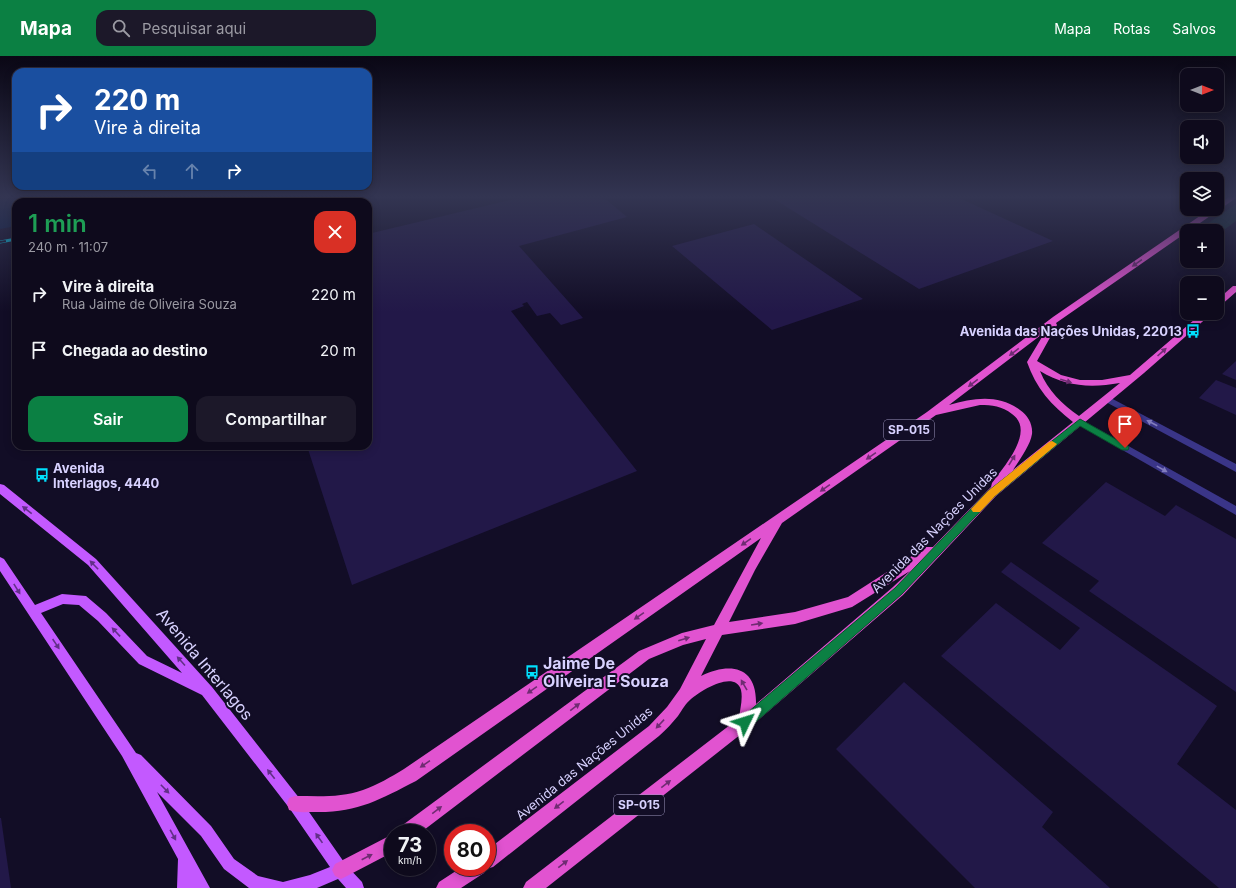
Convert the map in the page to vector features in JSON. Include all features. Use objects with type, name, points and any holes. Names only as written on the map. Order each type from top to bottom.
[{"type":"highway","name":"Avenida das Nações Unidas","points":[[496,854],[654,731],[672,712],[685,694],[751,566],[778,520],[931,414],[1056,319],[1177,235]]},
{"type":"highway","points":[[1224,298],[1236,288]]},
{"type":"highway","points":[[1032,362],[1056,319]]},
{"type":"highway","name":"Avenida das Nações Unidas","points":[[532,888],[745,722],[898,591],[992,494],[1080,422],[1199,320]]},
{"type":"highway","points":[[1032,362],[1056,377],[1079,384],[1097,384],[1133,377]]},
{"type":"highway","points":[[1032,362],[1045,392],[1080,422]]},
{"type":"highway","points":[[931,414],[974,402],[990,400],[1016,411],[1022,416],[1026,425],[1026,436],[992,494]]},
{"type":"highway","points":[[295,804],[327,804],[354,801],[410,775],[778,520]]},
{"type":"highway","points":[[418,824],[644,654],[682,639],[718,630],[795,618],[852,601],[946,541]]},
{"type":"highway","points":[[685,694],[720,675],[731,674],[740,678],[746,685],[748,693],[749,702],[745,722]]},
{"type":"highway","points":[[341,870],[384,848]]},
{"type":"highway","points":[[445,888],[464,876]]},
{"type":"main road","name":"Avenida Interlagos","points":[[0,488],[92,562],[207,691],[295,804],[341,870],[356,888]]},
{"type":"main road","points":[[0,562],[127,751],[202,888]]},
{"type":"main road","points":[[34,611],[62,599],[82,600],[102,617],[143,660],[207,691]]},
{"type":"main road","points":[[127,751],[206,831],[229,864],[255,883],[279,888]]},
{"type":"main road","points":[[185,858],[185,888]]},
{"type":"main road","points":[[287,888],[310,883],[341,870]]},
{"type":"street","points":[[1107,399],[1236,468]]},
{"type":"street","points":[[1080,422],[1236,511]]},
{"type":"building","points":[[372,235],[561,235],[519,246],[583,318],[561,325],[550,313],[537,316],[527,302],[522,304],[524,306],[511,311],[637,471],[352,585],[308,450],[372,450]]},
{"type":"building","points":[[714,235],[770,235],[863,299],[772,330],[672,246]]},
{"type":"building","points":[[832,235],[1040,235],[1053,241],[919,289]]},
{"type":"building","points":[[1236,361],[1236,380],[1222,374]]},
{"type":"building","points":[[1216,380],[1236,388],[1236,415],[1199,398]]},
{"type":"building","points":[[1106,482],[1165,516],[1176,505],[1236,539],[1236,692],[1089,591],[1099,581],[1042,543]]},
{"type":"building","points":[[1011,562],[1217,706],[1177,764],[1236,810],[1236,888],[1219,888],[941,656],[996,603],[1060,650],[1080,628],[1001,572]]},
{"type":"building","points":[[904,682],[1053,812],[1042,827],[1110,888],[975,888],[836,749]]},
{"type":"building","points":[[1,818],[11,888],[0,888]]},
{"type":"railway","points":[[0,242],[12,240]]},
{"type":"slow traffic","points":[[976,509],[1052,444]]},
{"type":"place","name":"Avenida das Nações Unidas, 22013","points":[[1193,331]]},
{"type":"place","name":"Avenida Interlagos, 4440","points":[[42,475]]},
{"type":"place","name":"Jaime De Oliveira E Souza","points":[[532,672]]},
{"type":"route","points":[[745,722],[898,591],[992,494],[1080,422],[1125,448]]}]
